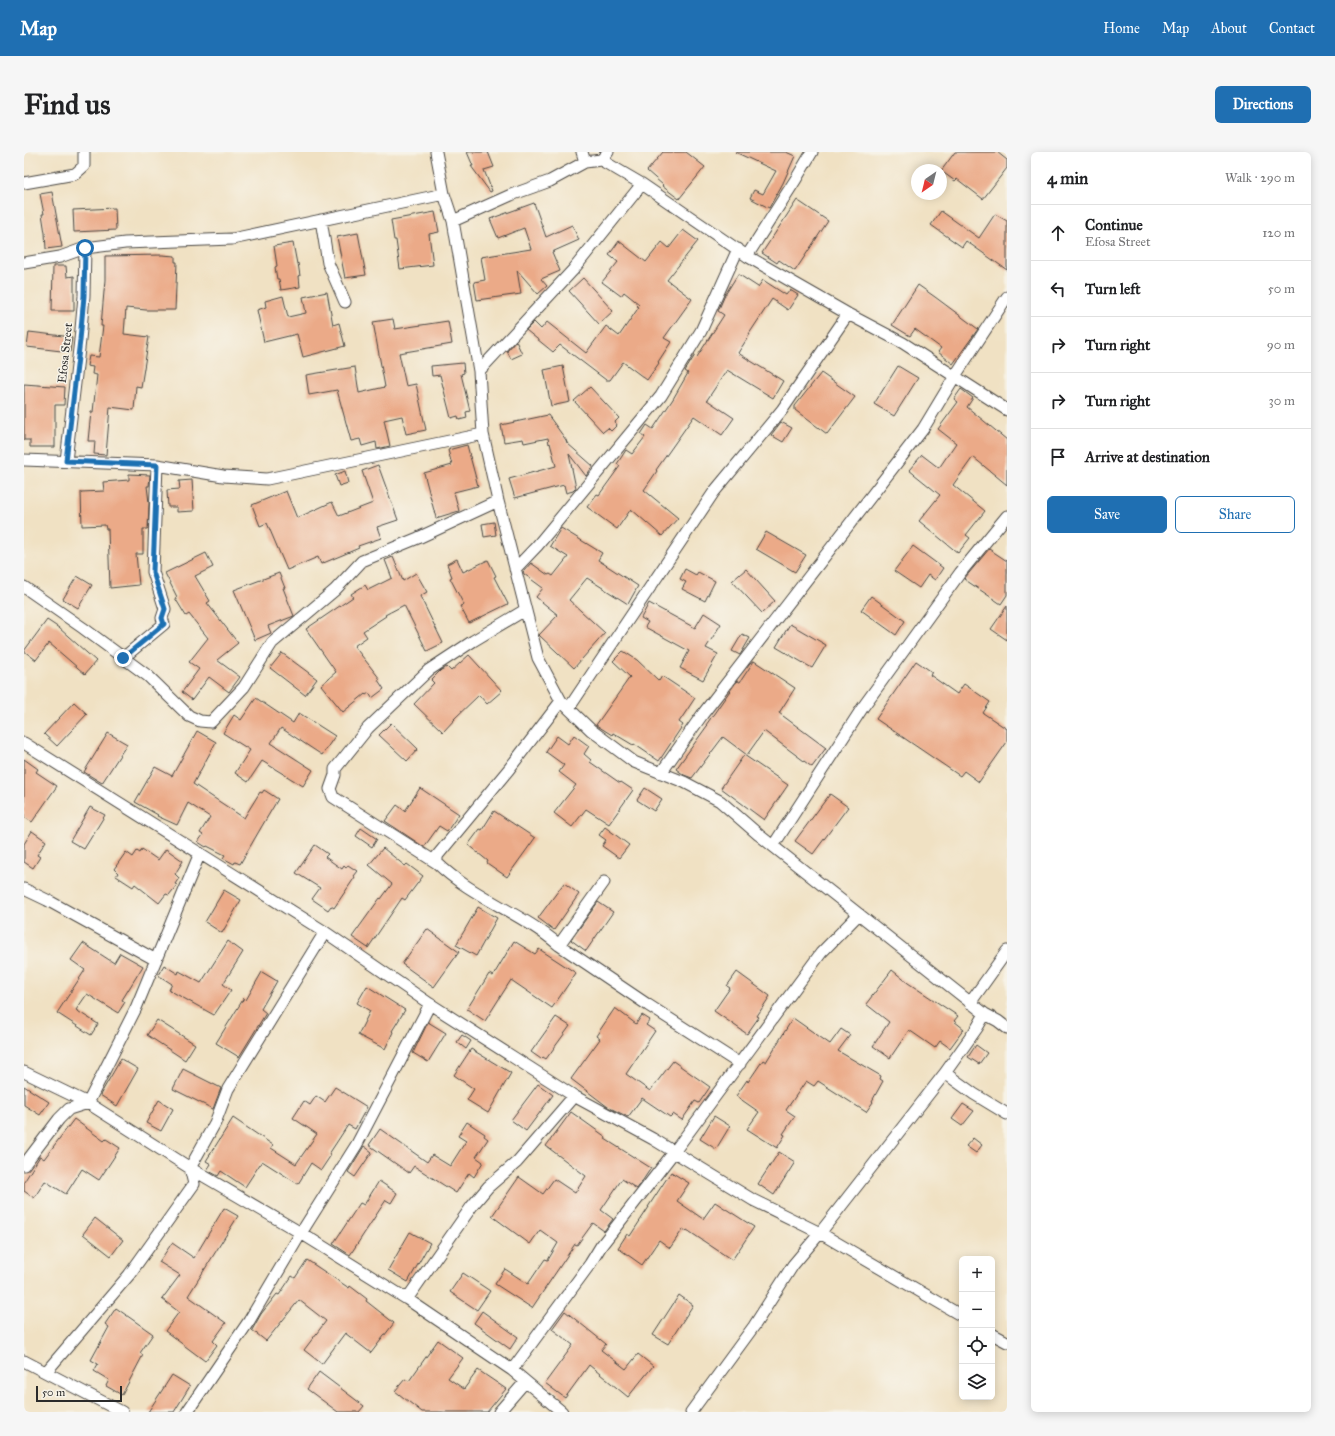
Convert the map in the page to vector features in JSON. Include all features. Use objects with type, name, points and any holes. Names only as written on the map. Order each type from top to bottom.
[{"type":"street","points":[[24,183],[75,174],[84,166],[84,152]]},
{"type":"street","points":[[436,152],[444,194],[453,222],[479,371],[483,434],[498,501],[538,658],[565,704],[591,730],[634,762],[684,782],[720,801],[773,846],[970,1003],[1007,1028]]},
{"type":"street","points":[[747,256],[796,180],[812,152]]},
{"type":"street","points":[[453,222],[511,195],[550,181],[583,157],[604,156],[747,256],[848,314],[903,343],[1007,410]]},
{"type":"street","points":[[479,371],[573,270],[642,184]]},
{"type":"street","points":[[24,263],[60,256],[85,248],[125,243],[232,239],[444,194]]},
{"type":"street","points":[[321,220],[328,263],[345,302]]},
{"type":"street","name":"Efosa Street","points":[[66,461],[84,296],[85,248]]},
{"type":"street","points":[[515,569],[537,546],[661,396],[701,331],[738,249]]},
{"type":"street","points":[[661,773],[702,715],[923,429],[955,376],[1007,297]]},
{"type":"street","points":[[437,863],[437,856],[565,704],[714,492],[782,410],[848,314]]},
{"type":"street","points":[[24,460],[157,465],[223,476],[267,479],[483,434]]},
{"type":"street","points":[[123,658],[164,624],[162,618],[165,609],[153,572],[157,465]]},
{"type":"street","points":[[24,587],[148,676],[189,716],[200,721],[211,722],[244,687],[272,643],[335,590],[362,561],[418,538],[498,501]]},
{"type":"street","points":[[773,846],[863,707],[960,573],[1007,516]]},
{"type":"street","points":[[525,610],[473,641],[429,670],[368,728],[335,769],[335,775],[330,789],[334,797],[437,863],[467,886],[546,933],[559,944],[648,1005],[740,1064]]},
{"type":"street","points":[[24,743],[326,932],[430,1004],[574,1096],[674,1152],[753,1200],[820,1233],[959,1314]]},
{"type":"street","points":[[24,1165],[59,1119],[69,1109],[88,1103],[130,1020],[200,853]]},
{"type":"street","points":[[559,944],[604,882]]},
{"type":"street","points":[[24,889],[47,900],[156,960]]},
{"type":"street","points":[[512,1370],[590,1264],[601,1246],[674,1152],[821,953],[859,914]]},
{"type":"street","points":[[46,1372],[129,1275],[194,1184],[190,1168],[215,1123],[228,1089],[326,932]]},
{"type":"street","points":[[970,1003],[1007,951]]},
{"type":"street","points":[[187,1412],[249,1321],[301,1233],[358,1144],[430,1004]]},
{"type":"street","points":[[691,1412],[754,1326],[793,1265],[820,1233],[945,1073],[977,1028],[985,1014]]},
{"type":"street","points":[[24,1072],[88,1103],[190,1168],[301,1233],[407,1299],[512,1370],[562,1412]]},
{"type":"street","points":[[945,1073],[974,1094],[1007,1114]]},
{"type":"street","points":[[407,1299],[472,1206],[488,1187],[517,1162],[574,1096]]},
{"type":"street","points":[[995,1336],[1007,1342]]},
{"type":"street","points":[[24,1361],[122,1412]]},
{"type":"street","points":[[499,1412],[525,1382]]},
{"type":"building","points":[[467,152],[488,152],[494,167],[484,170],[492,191],[490,192],[471,166],[473,166]]},
{"type":"building","points":[[663,152],[686,152],[705,167],[679,199],[662,186],[663,185],[647,171]]},
{"type":"building","points":[[735,152],[786,152],[795,156],[783,183],[769,208],[750,198],[754,190],[763,194],[776,171]]},
{"type":"building","points":[[955,152],[997,152],[1007,160],[1007,168],[983,199],[957,179],[955,181],[947,175],[946,164]]},
{"type":"building","points":[[52,192],[62,247],[46,249],[42,214],[44,214],[40,194]]},
{"type":"building","points":[[797,200],[828,221],[795,271],[779,260],[777,263],[762,253]]},
{"type":"building","points":[[534,203],[546,237],[572,225],[579,240],[552,252],[560,271],[541,279],[547,286],[538,294],[517,270],[521,294],[477,300],[474,282],[485,280],[481,257],[531,249],[524,228],[498,238],[490,219]]},
{"type":"building","points":[[115,208],[116,230],[74,232],[73,210]]},
{"type":"building","points":[[941,211],[979,238],[995,214],[1007,221],[1007,270],[966,241],[962,247],[931,225]]},
{"type":"building","points":[[435,212],[439,232],[429,234],[433,265],[400,269],[396,240],[394,240],[391,220]]},
{"type":"building","points":[[683,230],[698,241],[667,280],[692,299],[664,338],[671,342],[647,380],[623,362],[610,380],[606,380],[560,345],[553,352],[526,330],[534,322],[541,329],[547,322],[586,353],[606,326],[619,336],[639,307],[637,306],[639,304],[624,292],[621,296],[602,282],[618,262],[609,255],[619,241],[646,262],[662,242],[669,248]]},
{"type":"building","points":[[358,233],[366,275],[345,278],[337,237]]},
{"type":"building","points":[[293,243],[297,264],[298,263],[300,287],[281,290],[275,267],[277,266],[274,246]]},
{"type":"building","points":[[105,256],[175,256],[175,262],[177,262],[175,310],[126,308],[124,334],[149,337],[141,387],[136,386],[134,410],[110,407],[106,455],[94,454],[95,441],[88,441],[97,375],[92,374],[93,367],[87,366],[89,356],[99,357],[103,326],[101,326],[105,280]]},
{"type":"building","points":[[53,266],[66,266],[67,277],[74,276],[74,311],[52,311]]},
{"type":"building","points":[[738,274],[758,287],[763,280],[786,295],[790,290],[798,295],[788,310],[772,299],[738,353],[783,381],[773,398],[727,370],[707,400],[734,418],[722,435],[694,416],[656,470],[657,471],[644,490],[678,518],[662,536],[631,509],[617,529],[587,507],[597,494],[599,495],[620,466],[617,464],[626,450],[632,454],[645,437],[641,434],[647,425],[653,429],[673,399],[688,373],[685,371],[695,355],[697,357],[724,315],[718,311],[725,295]]},
{"type":"building","points":[[583,278],[613,311],[599,324],[569,291]]},
{"type":"building","points":[[918,285],[978,329],[953,364],[938,352],[941,348],[915,329],[910,336],[892,325]]},
{"type":"building","points":[[327,292],[333,325],[339,323],[345,346],[303,357],[297,334],[264,342],[257,310],[266,307],[265,301],[283,296],[288,317],[306,313],[303,297]]},
{"type":"building","points":[[393,319],[395,329],[448,321],[452,344],[399,353],[406,386],[416,384],[426,430],[406,434],[402,416],[384,420],[390,446],[377,449],[376,442],[362,446],[360,439],[351,441],[337,390],[309,395],[306,375],[355,367],[359,393],[385,387],[373,322]]},
{"type":"building","points":[[29,332],[72,337],[70,352],[27,347]]},
{"type":"building","points":[[516,341],[522,354],[511,359],[507,351]]},
{"type":"building","points":[[463,363],[464,373],[461,374],[470,411],[466,412],[467,418],[459,420],[458,416],[451,418],[440,375],[432,376],[431,366]]},
{"type":"building","points":[[563,366],[570,402],[551,406],[544,370]]},
{"type":"building","points":[[898,366],[918,378],[894,416],[874,404]]},
{"type":"building","points":[[821,373],[855,397],[827,434],[795,410],[795,406]]},
{"type":"building","points":[[24,384],[65,387],[64,405],[55,405],[55,447],[30,447],[30,440],[24,440]]},
{"type":"building","points":[[590,387],[619,418],[615,422],[617,425],[611,431],[608,428],[603,432],[574,401]]},
{"type":"building","points":[[961,389],[973,398],[967,407],[1007,440],[1007,485],[973,457],[953,485],[985,511],[966,535],[970,538],[958,553],[919,521],[940,495],[909,470],[922,455],[939,468],[956,443],[938,429],[958,402],[954,399]]},
{"type":"building","points":[[548,415],[567,443],[593,466],[586,476],[569,454],[576,488],[573,491],[566,493],[564,485],[515,498],[509,479],[556,466],[548,438],[524,443],[523,439],[504,442],[501,425]]},
{"type":"building","points":[[781,422],[792,428],[783,442],[771,435]]},
{"type":"building","points":[[467,445],[478,486],[454,492],[459,511],[436,518],[424,473],[452,465],[448,450]]},
{"type":"building","points":[[378,465],[398,520],[377,527],[381,538],[358,546],[359,548],[321,564],[318,557],[287,570],[267,523],[260,526],[252,505],[286,491],[297,518],[332,502],[339,516],[373,503],[362,471]]},
{"type":"building","points":[[345,471],[348,483],[339,486],[335,475]]},
{"type":"building","points":[[129,474],[150,475],[149,486],[147,486],[149,503],[148,529],[143,529],[143,554],[136,554],[139,585],[110,588],[108,529],[106,529],[105,525],[82,526],[81,492],[104,491],[103,482],[129,480]]},
{"type":"building","points":[[192,480],[194,511],[177,512],[177,507],[168,507],[167,490],[180,489],[179,481]]},
{"type":"building","points":[[494,522],[496,535],[484,537],[482,524]]},
{"type":"building","points":[[561,528],[602,553],[598,560],[638,586],[628,604],[587,578],[569,600],[605,633],[574,668],[539,635],[558,615],[536,597],[543,588],[523,572],[531,563],[548,575],[550,574],[553,576],[568,557],[550,546]]},
{"type":"building","points":[[766,532],[806,555],[795,572],[756,549]]},
{"type":"building","points":[[913,546],[943,568],[935,580],[928,575],[919,588],[894,571]]},
{"type":"building","points":[[989,549],[1007,561],[1007,595],[1001,604],[964,579]]},
{"type":"building","points":[[206,553],[213,567],[195,576],[210,601],[207,603],[238,643],[217,660],[240,677],[229,692],[209,677],[192,700],[182,692],[199,669],[189,662],[208,638],[189,614],[186,616],[175,598],[177,597],[165,573]]},
{"type":"building","points":[[393,557],[403,581],[416,573],[427,592],[420,596],[443,643],[427,651],[404,605],[385,615],[386,616],[363,631],[367,637],[354,646],[380,679],[378,680],[384,689],[372,698],[369,693],[366,695],[365,694],[343,712],[321,685],[336,672],[306,629],[353,597],[351,594],[365,585],[368,590],[392,578],[385,560]]},
{"type":"building","points":[[457,559],[463,572],[488,560],[496,576],[494,577],[508,604],[469,623],[460,606],[464,605],[450,578],[452,577],[447,564]]},
{"type":"building","points":[[685,569],[696,575],[698,572],[715,581],[705,601],[682,589],[686,582],[680,579]]},
{"type":"building","points":[[746,569],[775,601],[762,613],[732,581]]},
{"type":"building","points":[[279,573],[294,616],[268,626],[271,633],[255,640],[234,590]]},
{"type":"building","points":[[77,576],[92,585],[78,608],[63,599]]},
{"type":"building","points":[[871,596],[905,621],[896,635],[861,610]]},
{"type":"building","points":[[649,603],[695,628],[704,613],[721,624],[706,648],[718,654],[703,680],[680,668],[689,651],[645,627],[648,622],[641,618]]},
{"type":"building","points":[[1007,606],[1007,640],[991,629]]},
{"type":"building","points":[[47,620],[59,628],[96,661],[85,674],[49,643],[36,660],[24,651]]},
{"type":"building","points":[[790,624],[826,645],[812,668],[776,647]]},
{"type":"building","points":[[742,634],[750,638],[740,655],[732,651]]},
{"type":"building","points":[[623,651],[637,660],[659,681],[662,676],[695,698],[679,722],[683,725],[659,761],[634,744],[633,745],[613,733],[612,735],[596,725],[630,677],[613,661]]},
{"type":"building","points":[[282,653],[317,679],[305,695],[270,668]]},
{"type":"building","points":[[469,655],[502,691],[487,704],[479,695],[443,732],[414,704],[434,683],[431,680],[441,670],[447,667],[451,671]]},
{"type":"building","points":[[754,661],[795,688],[779,713],[826,748],[812,767],[764,731],[747,755],[723,737],[692,778],[684,775],[676,769],[737,681],[740,682]]},
{"type":"building","points":[[916,661],[932,672],[930,675],[957,694],[964,684],[990,702],[983,713],[1007,729],[1007,742],[979,782],[964,771],[960,776],[876,719]]},
{"type":"building","points":[[256,698],[293,723],[299,713],[335,736],[322,755],[281,728],[271,743],[313,770],[303,786],[262,761],[248,782],[235,773],[250,750],[223,733],[234,715],[241,720]]},
{"type":"building","points":[[74,702],[87,714],[57,746],[44,734]]},
{"type":"building","points":[[391,723],[418,749],[407,761],[379,735]]},
{"type":"building","points":[[197,731],[216,742],[193,784],[244,818],[260,792],[262,793],[264,790],[278,799],[240,864],[235,862],[234,864],[223,858],[225,855],[198,842],[203,835],[200,833],[210,817],[188,803],[177,825],[157,816],[158,815],[135,802],[155,767],[172,776]]},
{"type":"building","points":[[108,733],[127,744],[102,783],[84,772]]},
{"type":"building","points":[[574,735],[589,746],[584,754],[591,760],[590,762],[620,783],[621,782],[633,790],[609,824],[586,809],[572,827],[554,813],[576,785],[559,772],[564,765],[546,752],[557,736],[568,744]]},
{"type":"building","points":[[744,755],[788,785],[764,820],[721,788]]},
{"type":"building","points":[[24,759],[38,769],[36,772],[57,786],[32,822],[24,817]]},
{"type":"building","points":[[420,788],[459,814],[447,831],[439,826],[424,847],[385,821],[397,805],[405,811]]},
{"type":"building","points":[[645,788],[662,799],[654,811],[637,800]]},
{"type":"building","points":[[830,794],[848,807],[813,854],[795,841]]},
{"type":"building","points":[[90,807],[105,815],[84,849],[70,841]]},
{"type":"building","points":[[494,811],[535,838],[507,877],[487,863],[488,861],[468,845],[480,829],[482,830]]},
{"type":"building","points":[[605,827],[629,845],[619,858],[602,846],[606,840],[599,835]]},
{"type":"building","points":[[361,828],[377,839],[372,847],[356,836]]},
{"type":"building","points":[[32,831],[46,841],[37,855],[40,857],[33,868],[24,862],[24,844]]},
{"type":"building","points":[[315,845],[328,854],[325,857],[342,869],[344,866],[346,868],[348,865],[357,871],[353,876],[355,877],[334,908],[331,906],[328,910],[312,899],[320,888],[296,873]]},
{"type":"building","points":[[383,848],[405,866],[407,864],[423,876],[405,900],[402,898],[368,948],[352,937],[392,884],[369,865]]},
{"type":"building","points":[[142,849],[158,860],[166,849],[183,861],[175,874],[179,878],[175,884],[177,885],[169,895],[166,894],[159,903],[135,884],[133,887],[116,876],[118,873],[114,869],[126,852],[133,857],[137,851],[140,853]]},
{"type":"building","points":[[564,883],[579,894],[554,930],[538,918]]},
{"type":"building","points":[[224,890],[241,900],[222,933],[205,922]]},
{"type":"building","points":[[598,902],[613,912],[586,951],[571,940]]},
{"type":"building","points":[[478,907],[497,918],[476,956],[456,945]]},
{"type":"building","points":[[427,929],[459,952],[434,987],[402,964]]},
{"type":"building","points":[[228,941],[243,952],[223,984],[231,990],[214,1015],[169,990],[172,984],[158,975],[164,965],[178,974],[179,971],[201,983]]},
{"type":"building","points":[[514,941],[535,954],[539,949],[576,973],[552,1008],[511,980],[485,1021],[467,1009],[489,974],[493,976]]},
{"type":"building","points":[[83,943],[114,963],[120,953],[143,966],[122,1000],[125,1002],[118,1013],[87,994],[76,1010],[98,1024],[91,1035],[57,1013],[85,970],[71,960]]},
{"type":"building","points":[[892,970],[908,983],[958,1016],[954,1021],[964,1029],[950,1048],[940,1041],[935,1048],[909,1030],[890,1058],[873,1046],[889,1022],[866,1004]]},
{"type":"building","points":[[262,972],[277,981],[261,1009],[266,1013],[239,1057],[216,1043],[244,998],[246,1000]]},
{"type":"building","points":[[737,972],[770,996],[757,1016],[759,1017],[747,1034],[714,1011],[730,988],[727,986]]},
{"type":"building","points":[[367,986],[405,1010],[392,1031],[393,1032],[385,1049],[358,1035],[370,1011],[357,1003]]},
{"type":"building","points":[[615,1008],[636,1024],[642,1015],[650,1020],[646,1025],[655,1031],[626,1074],[650,1091],[673,1061],[710,1087],[699,1103],[695,1101],[682,1120],[673,1114],[670,1117],[642,1098],[628,1117],[608,1107],[571,1079],[600,1039],[596,1036]]},
{"type":"building","points":[[556,1017],[570,1026],[546,1059],[543,1057],[541,1059],[531,1052]]},
{"type":"building","points":[[793,1018],[830,1044],[841,1029],[850,1035],[838,1051],[881,1076],[880,1079],[883,1081],[872,1101],[873,1102],[866,1112],[818,1081],[814,1086],[806,1081],[786,1110],[795,1116],[783,1134],[785,1135],[777,1148],[747,1129],[759,1112],[736,1096],[747,1080],[748,1082],[763,1060],[766,1062]]},
{"type":"building","points":[[157,1020],[195,1044],[185,1060],[147,1035]]},
{"type":"building","points":[[428,1022],[446,1033],[428,1062],[413,1053]]},
{"type":"building","points":[[462,1035],[471,1041],[466,1049],[457,1042]]},
{"type":"building","points":[[976,1045],[987,1053],[979,1064],[968,1057]]},
{"type":"building","points":[[471,1049],[511,1073],[488,1113],[467,1100],[474,1089],[454,1075]]},
{"type":"building","points":[[121,1059],[138,1069],[117,1106],[100,1095]]},
{"type":"building","points":[[183,1069],[221,1088],[213,1109],[173,1089]]},
{"type":"building","points":[[538,1084],[553,1095],[526,1131],[511,1120]]},
{"type":"building","points":[[24,1086],[49,1102],[40,1115],[24,1105]]},
{"type":"building","points":[[335,1087],[367,1107],[355,1129],[348,1125],[329,1154],[331,1155],[321,1170],[311,1163],[298,1184],[262,1161],[245,1187],[221,1171],[218,1176],[207,1170],[211,1164],[206,1161],[233,1118],[273,1145],[271,1148],[296,1164],[317,1134],[293,1118],[304,1101],[310,1105],[316,1096],[325,1102]]},
{"type":"building","points":[[159,1100],[173,1109],[161,1131],[146,1123]]},
{"type":"building","points":[[963,1104],[974,1111],[962,1126],[952,1119]]},
{"type":"building","points":[[571,1112],[606,1137],[605,1139],[651,1168],[637,1189],[622,1179],[601,1210],[613,1219],[604,1231],[593,1223],[577,1245],[575,1244],[532,1308],[495,1284],[505,1269],[528,1284],[545,1259],[548,1260],[558,1243],[540,1230],[530,1244],[492,1216],[519,1177],[543,1194],[554,1179],[575,1193],[586,1176],[546,1146]]},
{"type":"building","points":[[714,1116],[730,1126],[716,1149],[700,1139]]},
{"type":"building","points":[[74,1119],[104,1141],[106,1139],[120,1148],[99,1180],[82,1169],[66,1194],[45,1181],[34,1198],[24,1191],[24,1182],[40,1156],[44,1159]]},
{"type":"building","points":[[467,1122],[485,1134],[484,1136],[488,1139],[476,1157],[483,1162],[474,1177],[469,1173],[456,1193],[414,1166],[409,1173],[369,1145],[380,1129],[427,1162],[432,1155],[450,1166],[466,1141],[458,1136]]},
{"type":"building","points":[[973,1138],[982,1145],[976,1153],[966,1146]]},
{"type":"building","points":[[364,1146],[372,1152],[355,1177],[348,1172]]},
{"type":"building","points":[[779,1152],[795,1162],[774,1195],[758,1184]]},
{"type":"building","points":[[671,1172],[689,1183],[677,1201],[703,1219],[715,1202],[754,1227],[732,1260],[687,1230],[686,1231],[683,1229],[670,1248],[659,1240],[642,1265],[618,1248],[627,1234],[630,1236]]},
{"type":"building","points":[[379,1181],[397,1193],[391,1203],[386,1200],[350,1255],[333,1244],[360,1203],[364,1205]]},
{"type":"building","points":[[224,1208],[238,1216],[188,1296],[226,1323],[213,1341],[217,1345],[205,1361],[165,1331],[179,1312],[162,1299],[180,1275],[159,1262],[172,1243],[194,1258]]},
{"type":"building","points":[[95,1218],[123,1240],[111,1256],[83,1234]]},
{"type":"building","points":[[410,1232],[430,1243],[408,1282],[388,1270]]},
{"type":"building","points":[[307,1260],[349,1288],[350,1286],[394,1323],[371,1353],[345,1333],[322,1364],[304,1350],[326,1321],[299,1300],[266,1341],[252,1330],[261,1314],[277,1294],[279,1295],[292,1276],[295,1278]]},
{"type":"building","points":[[463,1273],[490,1291],[477,1310],[450,1292]]},
{"type":"building","points":[[679,1295],[693,1305],[668,1344],[653,1335]]},
{"type":"building","points":[[116,1308],[153,1334],[140,1353],[143,1355],[122,1395],[106,1386],[109,1380],[94,1371],[98,1364],[91,1360],[109,1327],[105,1324]]},
{"type":"building","points":[[482,1311],[518,1337],[510,1349],[474,1323]]},
{"type":"building","points":[[565,1311],[606,1344],[601,1350],[626,1369],[638,1354],[653,1366],[628,1397],[589,1365],[565,1398],[545,1383],[573,1345],[552,1329]]},
{"type":"building","points":[[438,1340],[463,1358],[448,1378],[464,1389],[478,1370],[506,1389],[487,1412],[422,1412],[395,1391],[405,1379],[409,1381]]},
{"type":"building","points":[[319,1372],[364,1406],[359,1412],[338,1412],[307,1389]]},
{"type":"building","points":[[172,1375],[190,1386],[174,1412],[148,1412]]},
{"type":"route","points":[[85,248],[84,296],[66,461],[157,465],[153,572],[165,609],[162,618],[164,624],[123,658]]}]
